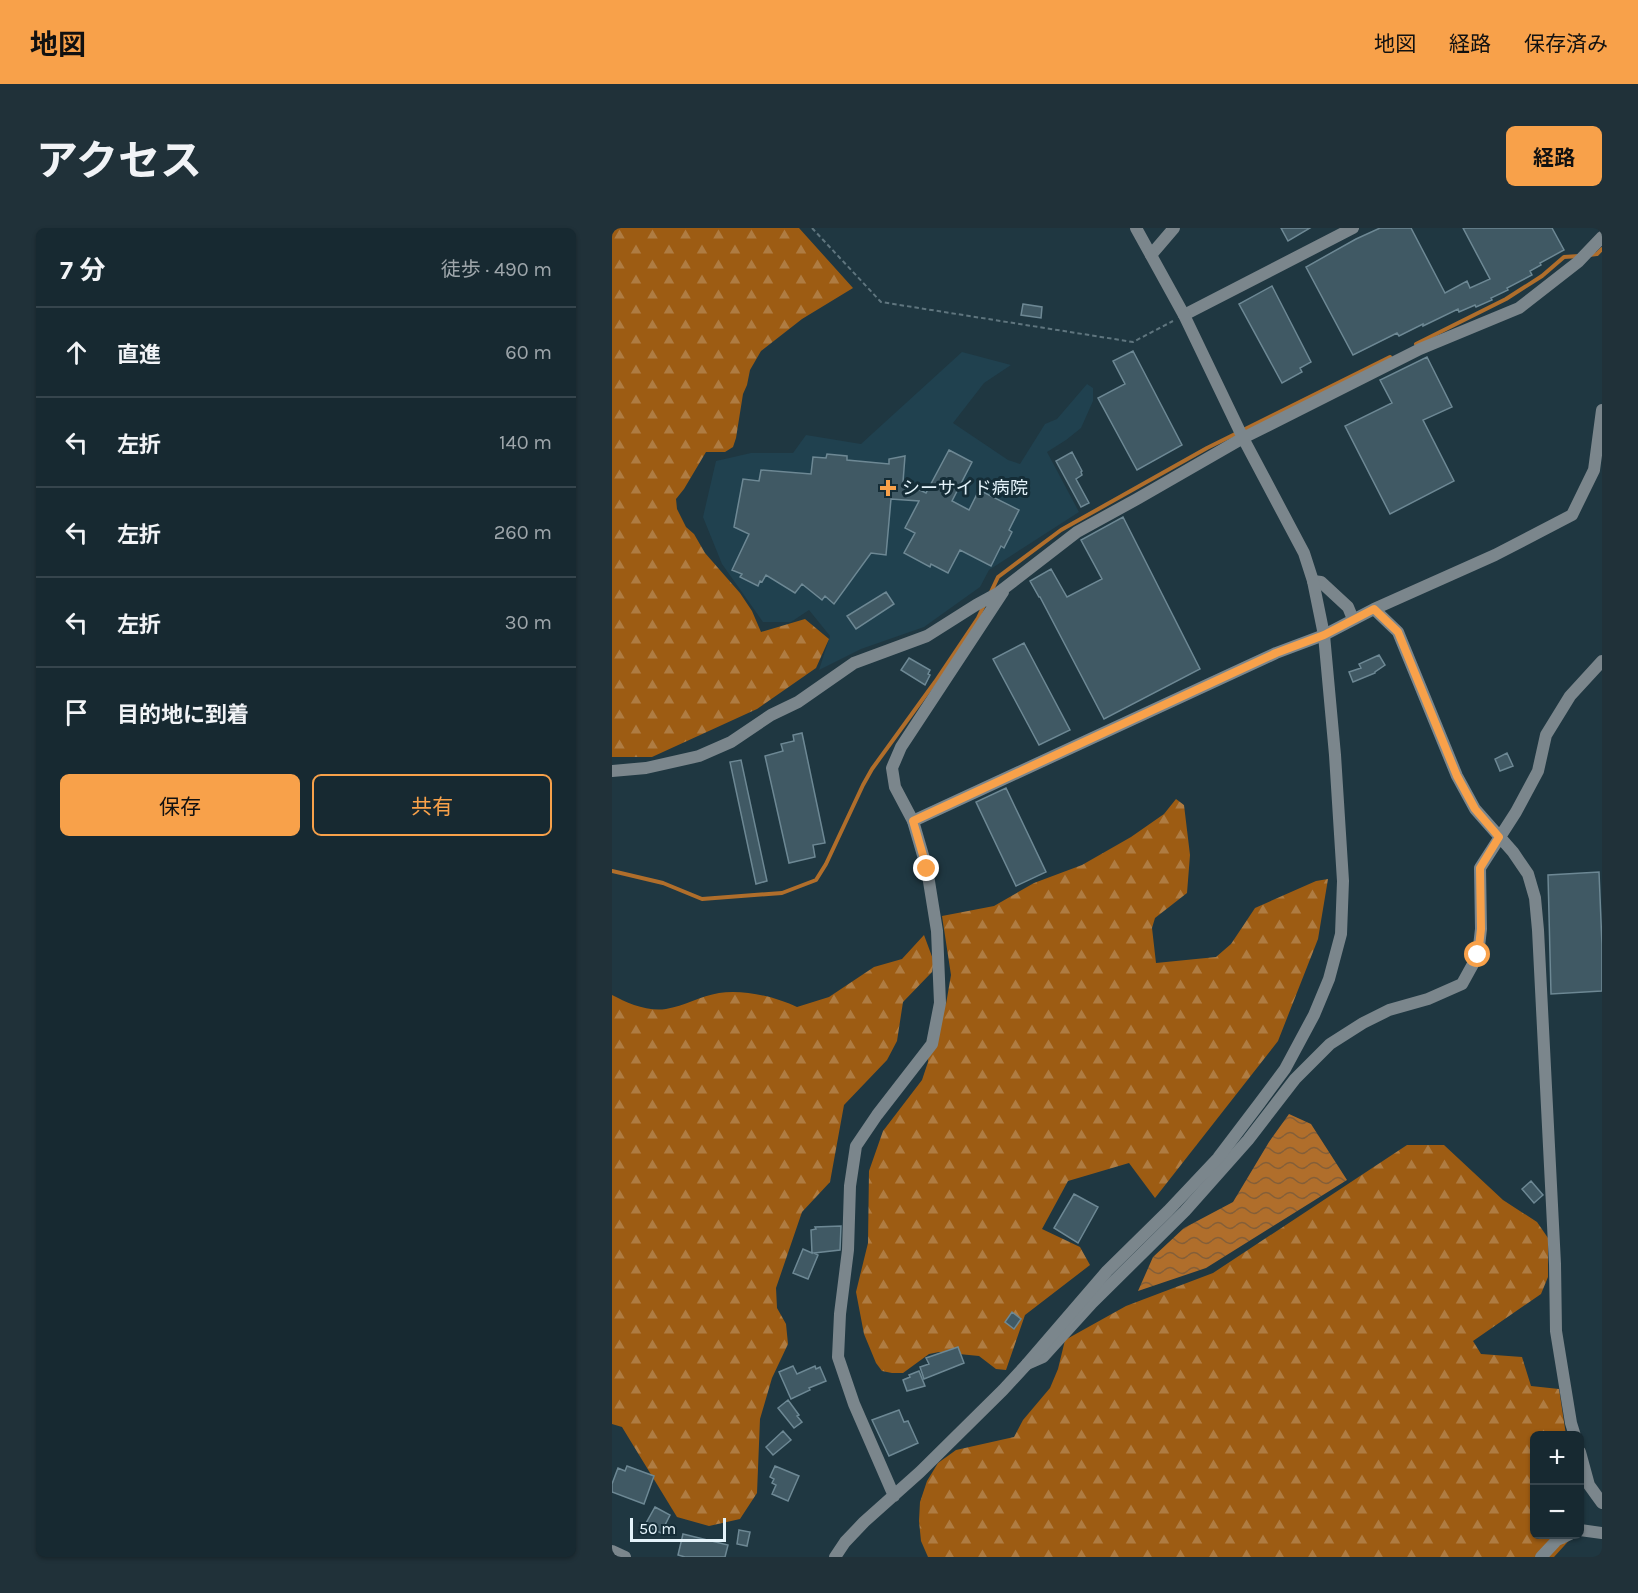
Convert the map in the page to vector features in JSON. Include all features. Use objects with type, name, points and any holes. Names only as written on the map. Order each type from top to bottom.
[{"type":"street","points":[[835,1557],[845,1542],[864,1522],[920,1472],[1027,1365],[1107,1271],[1218,1158],[1285,1069],[1314,1016],[1329,980],[1341,934],[1343,881],[1335,767],[1324,635],[1313,581],[1304,553],[1243,438],[1184,315],[1136,228]]},
{"type":"street","points":[[1151,255],[1174,228]]},
{"type":"street","points":[[1184,315],[1353,228]]},
{"type":"street","points":[[612,771],[646,768],[699,756],[731,742],[771,715],[798,702],[854,663],[927,636],[1003,590],[1077,532],[1243,438],[1420,349],[1519,308],[1578,262],[1598,241]]},
{"type":"street","points":[[913,821],[1276,653],[1324,635],[1374,609],[1495,555],[1572,515],[1594,470],[1602,410]]},
{"type":"street","points":[[1313,581],[1321,582],[1348,607],[1353,619]]},
{"type":"street","points":[[894,1496],[854,1404],[838,1357],[840,1314],[848,1250],[850,1186],[856,1146],[932,1044],[940,1003],[935,921],[927,869],[913,821],[895,787],[892,768],[901,747],[1003,590]]},
{"type":"street","points":[[1374,609],[1398,632],[1457,776],[1475,809],[1513,852],[1528,874],[1535,898],[1555,1264],[1556,1331],[1573,1431]]},
{"type":"street","points":[[1027,1365],[1043,1357],[1092,1303],[1185,1211],[1248,1140],[1294,1079],[1330,1044],[1389,1010],[1428,999],[1462,984],[1478,955],[1481,929],[1480,868],[1516,812],[1538,771],[1546,735],[1570,696],[1602,661]]},
{"type":"street","points":[[1584,1467],[1589,1485],[1602,1503]]},
{"type":"street","points":[[1584,1531],[1602,1533]]},
{"type":"street","points":[[1541,1557],[1559,1539]]},
{"type":"street","points":[[612,1551],[625,1557]]},
{"type":"path","points":[[812,228],[881,302],[1133,342],[1184,315]]},
{"type":"shaded area","name":"シーサイド病院","points":[[962,352],[1011,365],[984,383],[953,423],[1008,460],[1020,464],[1045,424],[1057,419],[1087,384],[1093,388],[1093,401],[1081,428],[1047,452],[1079,512],[989,570],[980,587],[924,627],[861,649],[819,670],[830,636],[809,610],[791,622],[763,622],[722,564],[703,517],[716,461],[751,453],[793,453],[806,435],[861,444]]},
{"type":"green space","points":[[612,228],[799,228],[853,288],[802,319],[761,351],[750,370],[743,394],[733,447],[725,452],[706,452],[676,499],[677,509],[686,527],[740,593],[752,611],[761,632],[805,619],[829,639],[816,668],[757,709],[652,757],[612,757]]},
{"type":"green space","points":[[1176,799],[1184,805],[1190,855],[1187,893],[1155,918],[1152,928],[1156,963],[1216,957],[1231,944],[1255,908],[1316,881],[1328,879],[1318,939],[1278,1041],[1155,1198],[1129,1163],[1068,1181],[1042,1229],[1080,1247],[1090,1265],[1025,1315],[1006,1370],[996,1369],[979,1356],[939,1352],[929,1354],[903,1373],[882,1371],[876,1363],[864,1334],[856,1292],[868,1243],[869,1171],[883,1131],[922,1080],[928,1062],[930,1029],[946,1004],[951,975],[942,916],[994,906],[1034,883],[1082,865],[1131,837],[1164,814]]},
{"type":"green space","points":[[924,935],[934,962],[932,972],[903,1002],[897,1041],[887,1060],[844,1105],[830,1182],[802,1212],[776,1288],[777,1308],[786,1324],[788,1344],[772,1378],[760,1419],[757,1493],[740,1519],[709,1526],[677,1517],[622,1427],[612,1424],[612,995],[631,1004],[659,1010],[673,1008],[712,994],[728,992],[759,995],[797,1007],[829,997],[874,967],[902,959]]},
{"type":"green space","points":[[1407,1145],[1444,1145],[1503,1200],[1537,1222],[1548,1238],[1548,1277],[1541,1294],[1473,1341],[1481,1354],[1522,1357],[1531,1386],[1559,1389],[1565,1431],[1530,1431],[1530,1539],[1570,1539],[1554,1557],[928,1557],[921,1541],[920,1502],[927,1481],[938,1463],[956,1450],[1014,1437],[1023,1420],[1050,1388],[1058,1369],[1065,1340],[1126,1306],[1213,1273]]},
{"type":"water","points":[[1289,1114],[1311,1124],[1347,1180],[1206,1268],[1138,1291],[1153,1257],[1184,1228],[1233,1202],[1269,1142]]},
{"type":"building","points":[[1281,228],[1310,228],[1288,241]]},
{"type":"building","points":[[1380,228],[1411,228],[1445,293],[1467,281],[1470,288],[1490,279],[1463,228],[1552,228],[1564,250],[1540,263],[1541,265],[1530,271],[1532,275],[1491,298],[1492,300],[1459,312],[1458,309],[1399,336],[1397,333],[1353,355],[1306,267]]},
{"type":"building","points":[[1272,286],[1311,362],[1300,368],[1302,372],[1282,383],[1239,304]]},
{"type":"building","points":[[1023,304],[1042,307],[1041,318],[1021,315]]},
{"type":"building","points":[[1133,351],[1182,445],[1137,470],[1098,398],[1125,384],[1113,361]]},
{"type":"building","points":[[1427,357],[1452,407],[1423,420],[1454,481],[1390,514],[1345,426],[1392,403],[1380,380]]},
{"type":"building","points":[[949,450],[972,462],[952,501],[969,510],[979,490],[1019,510],[1009,530],[1012,532],[1004,548],[1001,546],[991,566],[960,550],[948,573],[931,564],[930,567],[904,553],[915,533],[905,528],[919,501],[891,499],[886,555],[871,553],[834,604],[825,596],[822,600],[802,584],[795,593],[766,575],[758,586],[740,577],[742,574],[732,570],[749,534],[734,527],[743,479],[759,481],[761,470],[811,474],[813,457],[826,458],[827,454],[847,456],[847,460],[889,464],[889,459],[905,456],[903,482],[926,493]]},
{"type":"building","points":[[1072,452],[1082,471],[1082,475],[1076,479],[1089,503],[1081,507],[1056,461]]},
{"type":"building","points":[[1123,517],[1200,669],[1104,719],[1030,581],[1051,569],[1067,597],[1102,579],[1081,540]]},
{"type":"building","points":[[886,592],[894,604],[856,629],[847,616]]},
{"type":"building","points":[[1024,643],[1070,730],[1039,745],[993,659]]},
{"type":"building","points":[[1379,655],[1385,665],[1375,673],[1353,682],[1349,672],[1361,668],[1359,664]]},
{"type":"building","points":[[909,658],[930,670],[925,685],[901,670]]},
{"type":"building","points":[[802,733],[825,843],[813,845],[815,857],[789,863],[765,756],[783,751],[781,744],[794,741],[793,735]]},
{"type":"building","points":[[1507,753],[1513,766],[1500,771],[1495,759]]},
{"type":"building","points":[[741,760],[767,881],[756,884],[730,762]]},
{"type":"building","points":[[1006,788],[1046,872],[1016,886],[976,802]]},
{"type":"building","points":[[1599,872],[1602,991],[1551,994],[1548,875]]},
{"type":"building","points":[[1531,1181],[1543,1195],[1534,1203],[1522,1189]]},
{"type":"building","points":[[1074,1194],[1098,1207],[1078,1243],[1054,1228]]},
{"type":"building","points":[[841,1226],[840,1250],[814,1253],[818,1255],[808,1279],[793,1273],[803,1249],[812,1253],[811,1230],[816,1229],[815,1227]]},
{"type":"building","points":[[1012,1312],[1021,1319],[1014,1329],[1005,1322]]},
{"type":"building","points":[[958,1347],[964,1363],[924,1379],[920,1367],[929,1364],[926,1358]]},
{"type":"building","points":[[793,1366],[797,1374],[815,1366],[816,1369],[820,1367],[826,1381],[791,1399],[779,1372]]},
{"type":"building","points":[[919,1371],[925,1386],[907,1391],[903,1380]]},
{"type":"building","points":[[788,1400],[802,1422],[794,1428],[778,1408]]},
{"type":"building","points":[[899,1410],[904,1422],[908,1421],[918,1443],[889,1456],[872,1420]]},
{"type":"building","points":[[783,1431],[791,1440],[773,1455],[766,1447]]},
{"type":"building","points":[[627,1466],[654,1476],[644,1504],[612,1492],[612,1484],[618,1468],[625,1471]]},
{"type":"building","points":[[775,1466],[799,1476],[788,1501],[772,1494],[776,1485],[772,1483],[774,1479],[770,1477]]},
{"type":"building","points":[[655,1507],[670,1515],[661,1533],[645,1525]]},
{"type":"building","points":[[739,1530],[750,1532],[747,1546],[737,1544]]},
{"type":"building","points":[[683,1534],[728,1545],[725,1557],[678,1555]]},
{"type":"waterway","points":[[1589,255],[1597,254],[1602,249]]},
{"type":"waterway","points":[[1416,344],[1506,299],[1542,276],[1564,257],[1579,256]]},
{"type":"waterway","points":[[990,594],[998,577],[1061,530],[1207,448],[1390,357]]},
{"type":"waterway","points":[[612,871],[663,883],[702,899],[782,893],[816,880],[872,769],[935,682],[978,618],[985,603]]},
{"type":"place","name":"シーサイド病院","points":[[888,488]]},
{"type":"route","points":[[927,869],[913,821],[1276,653],[1324,635],[1374,609],[1398,632],[1457,776],[1475,809],[1499,837],[1480,868],[1482,898],[1478,955]]}]
